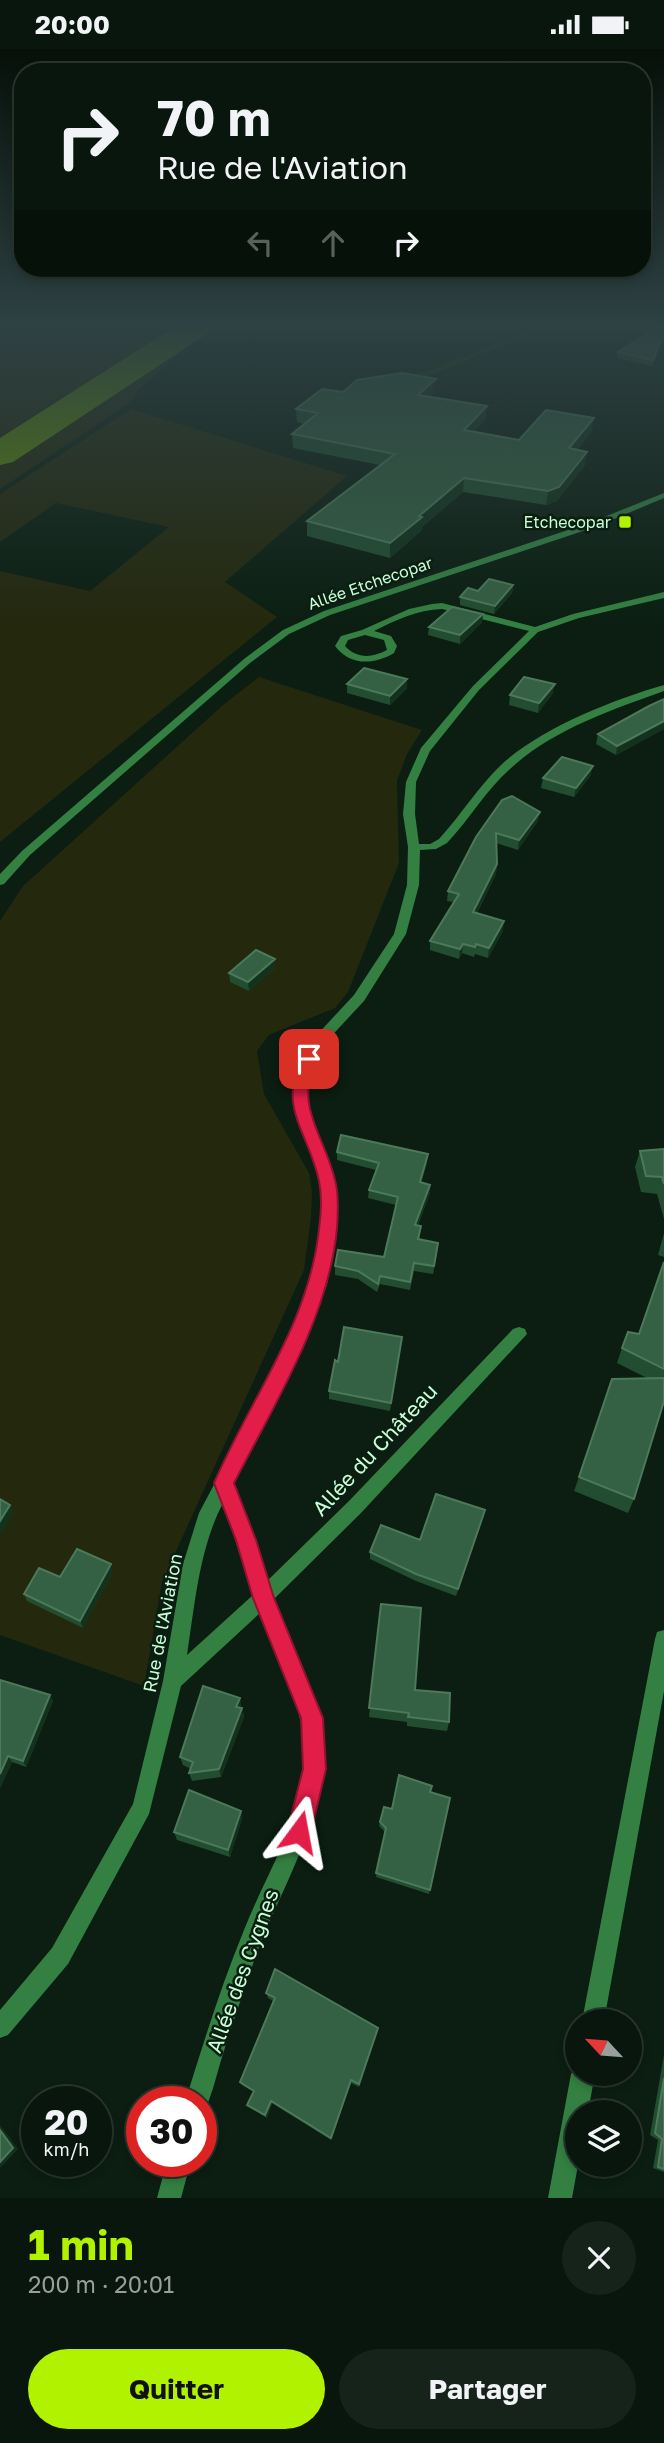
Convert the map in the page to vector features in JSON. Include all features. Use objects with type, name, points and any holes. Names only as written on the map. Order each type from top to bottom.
[{"type":"street","name":"Allée Etchecopar","points":[[0,881],[26,853],[247,661],[286,632],[327,613],[592,525],[664,495]]},
{"type":"street","name":"Rue de l'Aviation","points":[[0,2027],[60,1956],[142,1807],[173,1681],[192,1564],[208,1513],[281,1374],[319,1285],[328,1227],[328,1182],[301,1108],[300,1077],[318,1041],[359,998],[400,934],[413,885],[414,847],[409,814],[411,782],[425,750],[476,688],[535,630],[576,616],[664,595]]},
{"type":"street","points":[[365,632],[388,638],[391,651],[379,657],[362,659],[342,651],[340,646],[344,638],[365,632],[415,608],[430,605],[535,630]]},
{"type":"street","points":[[414,847],[432,847],[443,841],[507,765],[540,742],[626,701],[664,688]]},
{"type":"street","name":"Allée du Château","points":[[173,1681],[264,1598],[380,1482],[455,1398],[519,1334]]},
{"type":"street","name":"Allée des Cygnes","points":[[202,2086],[213,2046],[264,1906],[299,1832],[314,1769],[312,1718],[264,1598],[246,1540],[223,1483]]},
{"type":"street","points":[[595,2009],[664,1639]]},
{"type":"street","points":[[560,2198],[581,2086]]},
{"type":"street","points":[[169,2198],[175,2177]]},
{"type":"green space","points":[[0,424],[37,424],[0,448]]},
{"type":"green space","points":[[53,424],[97,424],[0,489],[0,459]]},
{"type":"green space","points":[[107,424],[180,424],[347,476],[225,582],[277,617],[0,842],[0,571],[90,591],[169,527],[56,503],[0,542],[0,494]]},
{"type":"green space","points":[[259,677],[422,730],[407,754],[397,781],[399,863],[348,992],[335,1008],[269,1035],[257,1051],[264,1094],[309,1173],[312,1192],[311,1218],[304,1270],[162,1582],[144,1686],[0,1635],[0,921],[23,886],[223,705]]},
{"type":"building","points":[[304,424],[469,424],[464,430],[519,440],[533,424],[589,424],[569,448],[587,452],[559,487],[548,491],[464,478],[390,543],[307,521],[395,454],[292,434]]},
{"type":"building","points":[[489,579],[513,585],[495,606],[460,597],[468,588],[478,591]]},
{"type":"building","points":[[452,607],[483,614],[460,635],[429,627]]},
{"type":"building","points":[[364,668],[407,679],[390,696],[347,684]]},
{"type":"building","points":[[524,677],[555,684],[539,703],[510,695]]},
{"type":"building","points":[[664,699],[664,721],[617,746],[598,734],[649,706]]},
{"type":"building","points":[[562,757],[593,766],[576,788],[543,778]]},
{"type":"building","points":[[512,796],[540,812],[519,840],[496,833],[497,864],[473,912],[504,921],[489,948],[463,944],[460,949],[430,941],[459,894],[448,891],[476,837],[502,800]]},
{"type":"building","points":[[256,950],[275,959],[248,982],[229,973]]},
{"type":"building","points":[[341,1135],[428,1154],[420,1182],[430,1185],[415,1225],[421,1226],[418,1239],[438,1243],[434,1266],[414,1263],[410,1282],[380,1276],[378,1284],[358,1271],[335,1266],[338,1250],[384,1257],[398,1197],[369,1190],[379,1163],[337,1152]]},
{"type":"building","points":[[664,1149],[664,1184],[662,1177],[646,1176],[640,1151]]},
{"type":"building","points":[[664,1262],[664,1369],[622,1348],[628,1332],[639,1334]]},
{"type":"building","points":[[344,1327],[402,1337],[391,1403],[329,1391],[335,1360],[338,1362]]},
{"type":"building","points":[[664,1378],[664,1401],[634,1499],[579,1477],[612,1379]]},
{"type":"building","points":[[436,1494],[485,1510],[458,1589],[416,1574],[370,1552],[381,1525],[420,1540]]},
{"type":"building","points":[[0,1499],[10,1505],[0,1521]]},
{"type":"building","points":[[77,1549],[111,1564],[80,1621],[24,1594],[39,1568],[60,1577]]},
{"type":"building","points":[[381,1604],[421,1608],[415,1690],[450,1693],[449,1722],[408,1717],[409,1713],[369,1708]]},
{"type":"building","points":[[0,1680],[50,1695],[23,1761],[8,1756],[0,1774]]},
{"type":"building","points":[[203,1686],[240,1698],[236,1707],[242,1708],[219,1769],[189,1773],[193,1762],[180,1757]]},
{"type":"building","points":[[399,1775],[432,1786],[430,1792],[450,1798],[430,1890],[376,1873],[386,1828],[380,1822],[384,1807],[392,1809]]},
{"type":"building","points":[[189,1790],[241,1811],[228,1850],[174,1832]]},
{"type":"building","points":[[275,1969],[378,2028],[359,2084],[351,2080],[331,2138],[271,2101],[265,2115],[247,2105],[254,2091],[240,2082],[275,1998],[266,1993]]},
{"type":"building","points":[[664,2078],[664,2169],[658,2167],[662,2139],[655,2133]]},
{"type":"building","points":[[0,2130],[13,2148],[0,2162]]},
{"type":"taxiway","points":[[0,454],[46,424]]},
{"type":"place","name":"Etchecopar","points":[[625,522]]},
{"type":"route","points":[[299,1832],[314,1769],[312,1718],[264,1598],[246,1540],[223,1483],[281,1374],[319,1285],[328,1227],[328,1182],[301,1108],[300,1077],[309,1059]]}]
